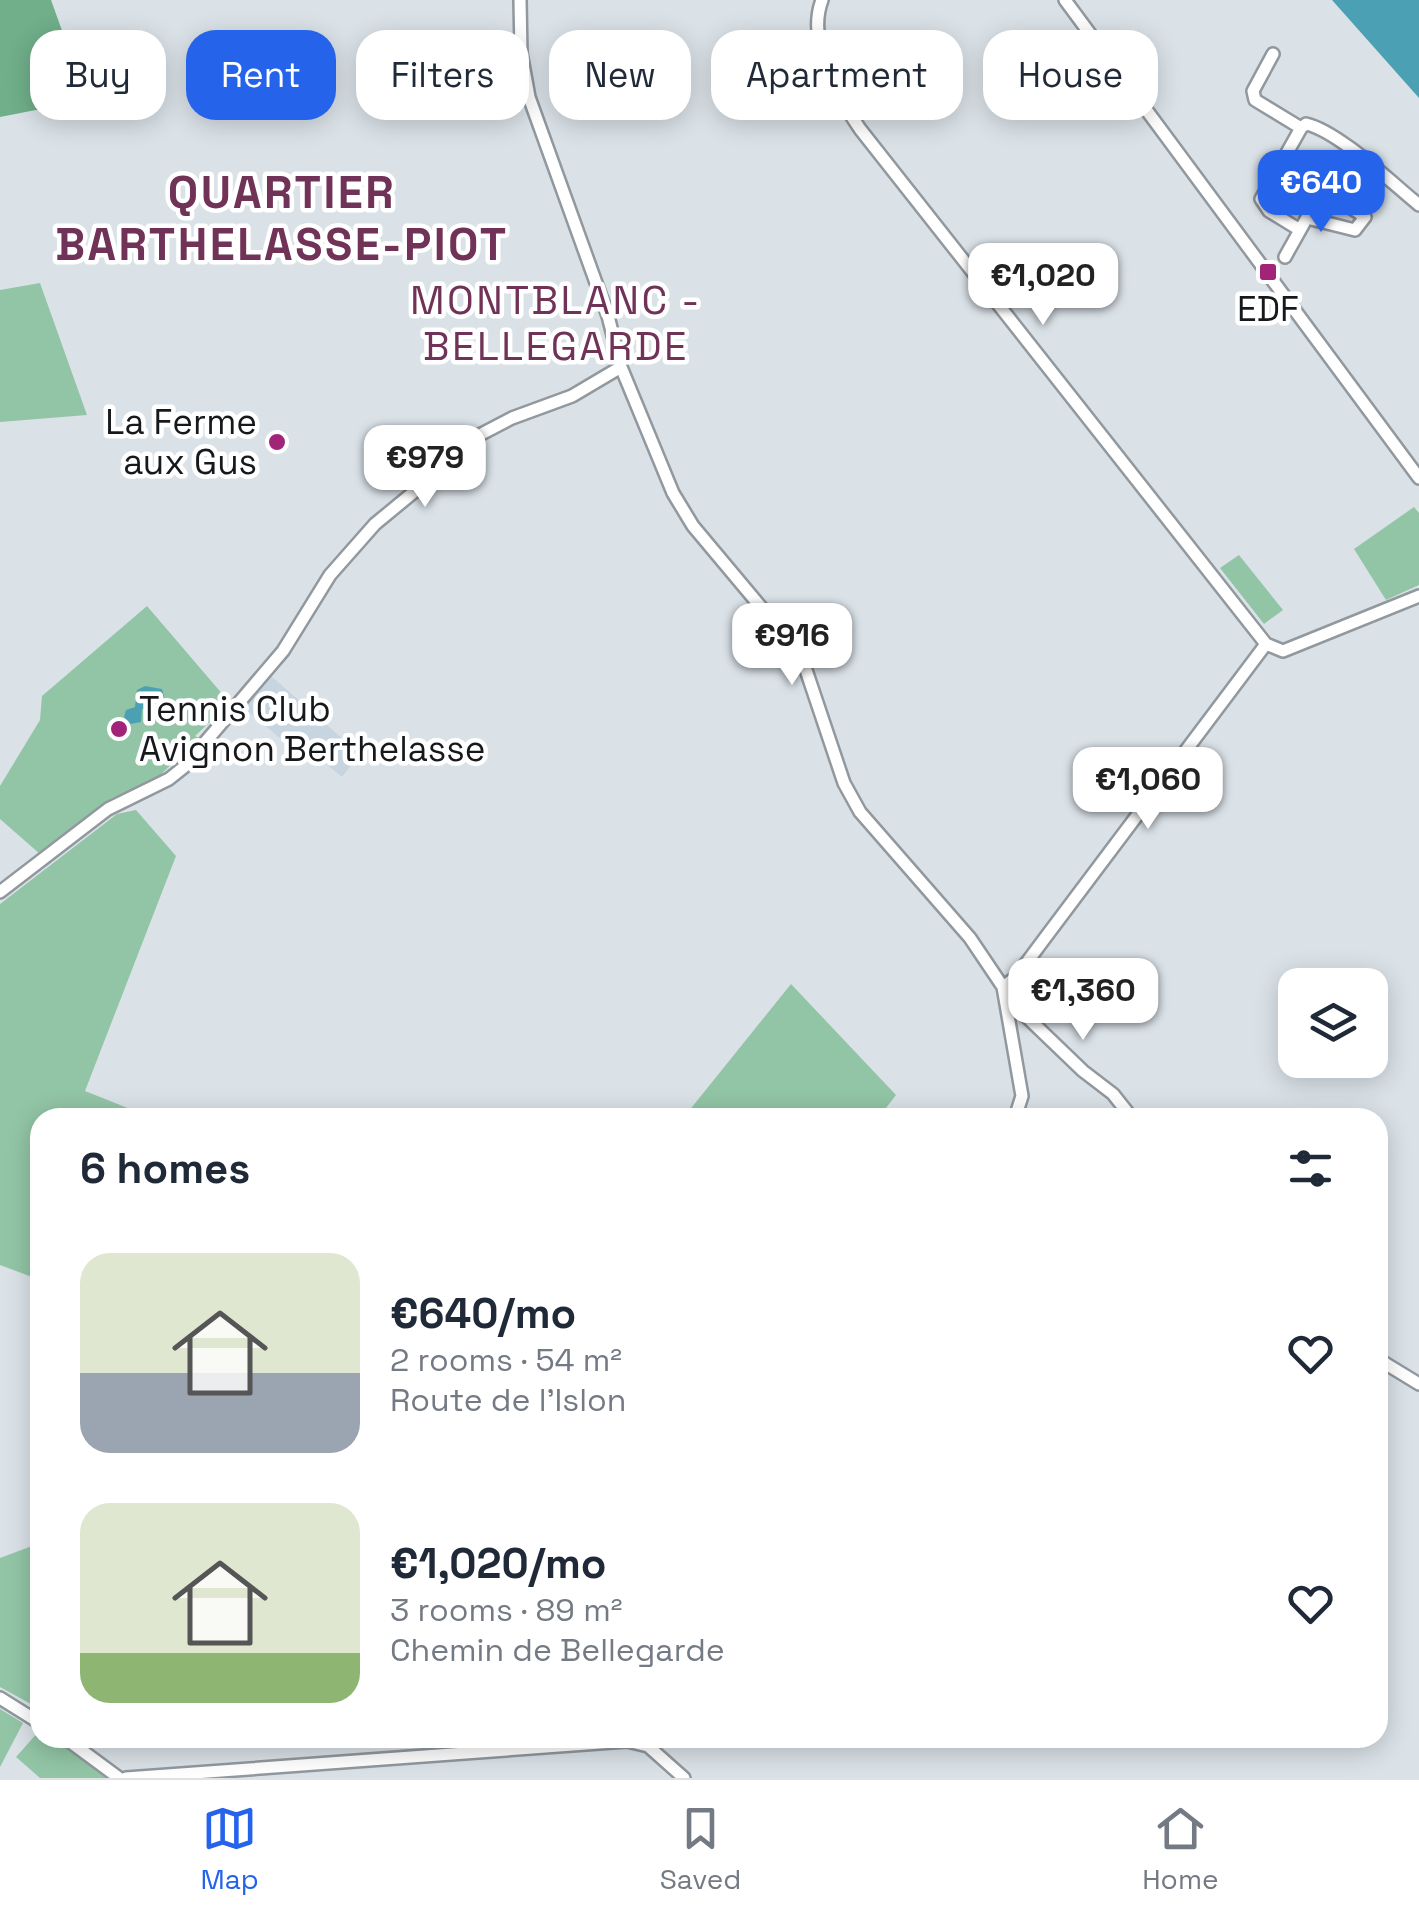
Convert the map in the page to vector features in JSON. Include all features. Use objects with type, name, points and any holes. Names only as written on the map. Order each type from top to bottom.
[{"type":"street","points":[[520,0],[520,52],[529,97],[608,316],[622,367],[682,510],[800,655],[850,796],[873,828],[970,938],[1005,992],[1124,1108]]},
{"type":"street","points":[[822,0],[818,28],[826,64],[840,98],[860,129],[1266,644],[1283,651],[1419,596]]},
{"type":"street","points":[[1065,0],[1419,478]]},
{"type":"street","points":[[1274,54],[1253,96],[1301,128]]},
{"type":"street","points":[[1300,230],[1268,212],[1262,199],[1301,128],[1313,124],[1419,205]]},
{"type":"street","points":[[1285,257],[1300,230],[1307,218],[1324,190],[1365,217],[1354,230],[1307,218]]},
{"type":"street","points":[[0,892],[108,809],[184,768],[283,652],[330,575],[364,535],[468,442],[512,418],[572,396],[622,367]]},
{"type":"street","points":[[1018,1108],[1022,1096],[1005,992],[1266,644]]},
{"type":"street","points":[[1388,1365],[1419,1384]]},
{"type":"street","points":[[0,1698],[30,1716]]},
{"type":"street","points":[[79,1748],[123,1778],[536,1748]]},
{"type":"street","points":[[656,1748],[684,1778]]},
{"type":"shaded area","points":[[270,675],[360,754],[342,777],[301,743],[289,746],[243,707]]},
{"type":"green space","points":[[0,0],[51,0],[62,30],[30,30],[30,111],[0,117]]},
{"type":"green space","points":[[40,283],[87,415],[0,422],[0,290]]},
{"type":"green space","points":[[1414,507],[1419,513],[1419,585],[1386,600],[1354,549]]},
{"type":"green space","points":[[1239,555],[1283,610],[1264,624],[1220,568]]},
{"type":"green space","name":"Tennis Club Avignon Berthelasse","points":[[147,606],[230,703],[155,780],[112,798],[40,854],[0,819],[0,786],[40,720],[42,696]]},
{"type":"green space","points":[[136,810],[176,856],[85,1091],[128,1108],[30,1108],[30,1276],[0,1265],[0,904],[117,814]]},
{"type":"green space","points":[[791,984],[896,1095],[886,1108],[691,1108]]},
{"type":"green space","points":[[30,1547],[30,1704],[0,1687],[0,1558]]},
{"type":"green space","points":[[0,1709],[23,1723],[0,1767]]},
{"type":"green space","points":[[30,1741],[30,1748],[65,1748],[106,1778],[40,1778],[16,1757]]},
{"type":"water","points":[[1332,0],[1419,0],[1419,98]]},
{"type":"water","points":[[145,686],[162,689],[164,696],[154,702],[155,711],[142,709],[141,722],[130,724],[124,717],[126,710],[135,707],[137,690]]},
{"type":"place","name":"EDF","points":[[1268,272]]},
{"type":"place","name":"La Ferme aux Gus","points":[[277,442]]},
{"type":"place","name":"Tennis Club Avignon Berthelasse","points":[[119,729]]},
{"type":"district","name":"QUARTIER BARTHELASSE-PIOT","points":[[282,218]]},
{"type":"district","name":"MONTBLANC - BELLEGARDE","points":[[556,323]]}]
